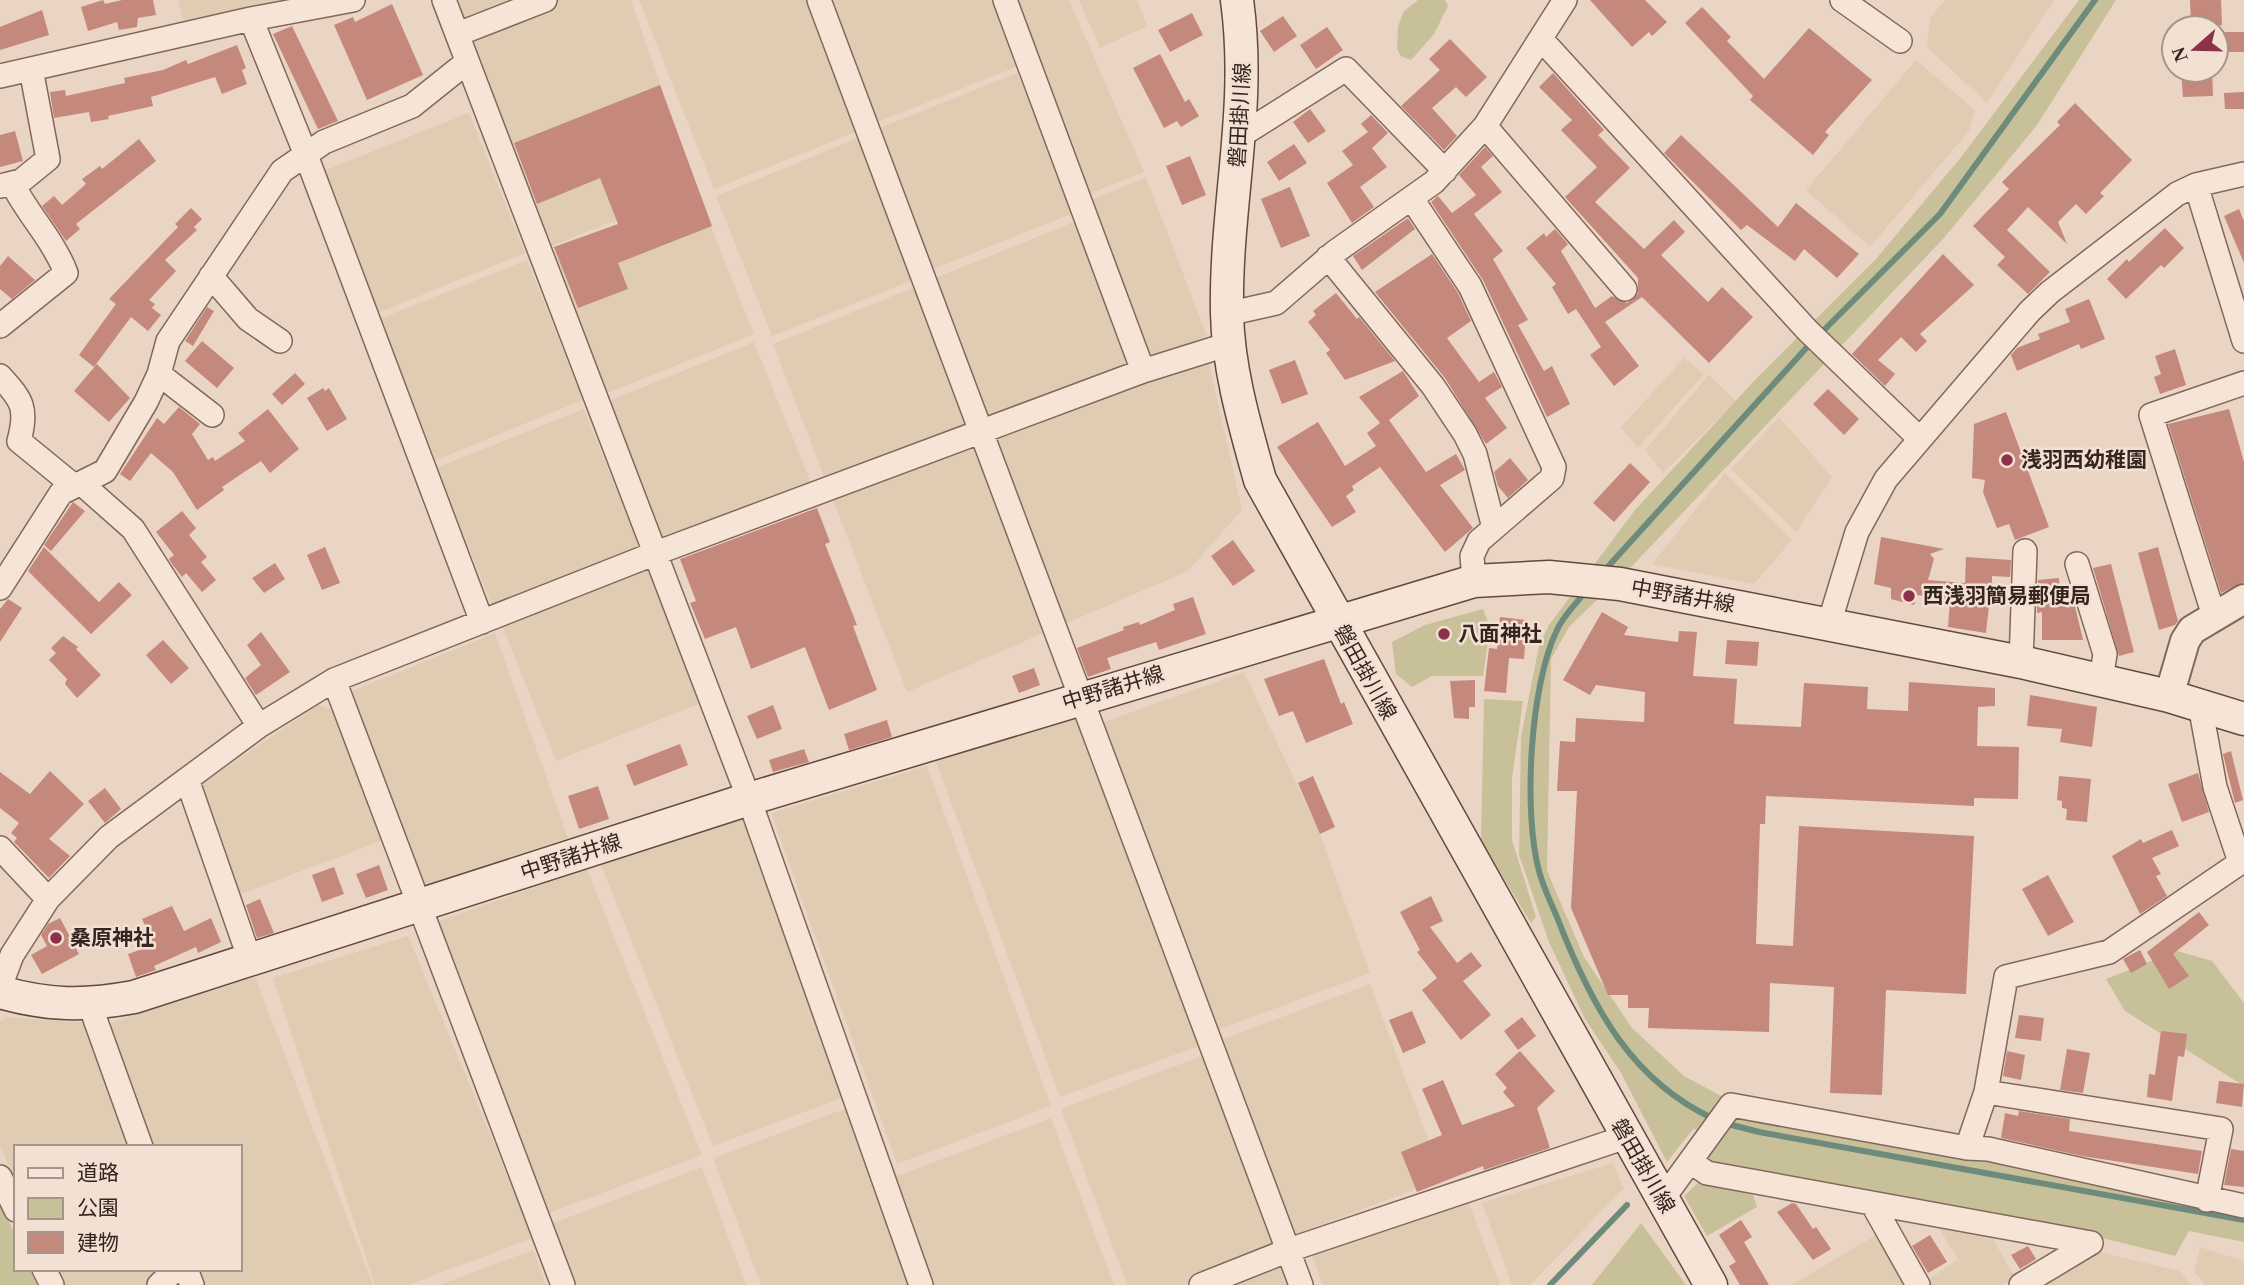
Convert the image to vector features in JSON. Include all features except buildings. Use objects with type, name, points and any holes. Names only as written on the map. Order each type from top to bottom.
[{"type":"main road","name":"磐田掛川線","points":[[1237,0],[1244,85],[1228,330],[1242,417],[1260,480],[1336,621],[1711,1285]]},
{"type":"main road","name":"中野諸井線","points":[[0,992],[36,1002],[90,1005],[134,997],[749,799],[1474,581],[1549,577],[1620,584],[2021,662],[2169,696],[2244,719]]},
{"type":"street","points":[[0,76],[251,19],[354,0]]},
{"type":"street","points":[[444,0],[749,799],[921,1285]]},
{"type":"street","points":[[458,34],[545,0]]},
{"type":"street","points":[[819,0],[979,434],[1082,697],[1301,1285]]},
{"type":"street","points":[[1005,0],[1143,371]]},
{"type":"street","points":[[0,987],[12,955],[48,899],[110,837],[188,782],[259,726],[334,680],[656,554],[1143,371],[1228,330],[1276,303],[1328,257],[1412,199],[1445,171],[1485,126],[1565,0]]},
{"type":"street","points":[[1842,0],[1900,41]]},
{"type":"street","points":[[251,19],[306,155],[482,622]]},
{"type":"street","points":[[1541,38],[1807,330],[1920,439]]},
{"type":"street","points":[[4,574],[61,493],[105,471],[159,374],[168,341],[282,171],[324,142],[412,106],[467,62]]},
{"type":"street","points":[[0,326],[66,273],[56,248],[6,185],[20,181],[48,159],[31,69]]},
{"type":"street","points":[[1240,136],[1346,69],[1445,171]]},
{"type":"street","points":[[1485,126],[1625,289]]},
{"type":"street","points":[[1829,624],[1857,532],[1886,479],[2030,311],[2050,292],[2178,194],[2196,185],[2244,174]]},
{"type":"street","points":[[2196,185],[2244,341]]},
{"type":"street","points":[[1412,199],[1470,286],[1554,467],[1552,478],[1479,541],[1472,556],[1474,581]]},
{"type":"street","points":[[1328,257],[1433,386],[1465,434],[1475,454],[1494,528]]},
{"type":"street","points":[[211,276],[248,319],[280,341]]},
{"type":"street","points":[[159,374],[212,415]]},
{"type":"street","points":[[0,376],[23,407],[25,420],[19,441],[133,529],[259,726]]},
{"type":"street","points":[[2214,616],[2151,415],[2244,383]]},
{"type":"street","points":[[2021,662],[2025,551]]},
{"type":"street","points":[[2077,564],[2105,654],[2101,680]]},
{"type":"street","points":[[2169,696],[2185,641],[2192,630],[2244,598]]},
{"type":"street","points":[[334,680],[563,1285]]},
{"type":"street","points":[[1967,1147],[1986,1092],[2006,977],[2109,952],[2242,861],[2215,787],[2200,705]]},
{"type":"street","points":[[188,782],[250,960]]},
{"type":"street","points":[[0,848],[48,899]]},
{"type":"street","points":[[90,1005],[140,1145]]},
{"type":"street","points":[[1986,1092],[2221,1129],[2207,1200]]},
{"type":"street","points":[[1662,1200],[1731,1105],[1988,1149],[2207,1200],[2244,1206]]},
{"type":"street","points":[[1201,1285],[1289,1250],[1626,1137]]},
{"type":"street","points":[[1691,1162],[1707,1172],[2091,1243],[2021,1285]]},
{"type":"street","points":[[0,1180],[14,1206]]},
{"type":"street","points":[[1872,1203],[1918,1285]]},
{"type":"street","points":[[159,1285],[174,1271]]},
{"type":"shaded area","points":[[178,0],[347,0],[183,20]]},
{"type":"shaded area","points":[[457,0],[631,0],[696,188],[549,247]]},
{"type":"shaded area","points":[[639,0],[810,0],[861,130],[714,189]]},
{"type":"shaded area","points":[[820,0],[991,0],[1016,67],[868,126]]},
{"type":"shaded area","points":[[1014,0],[1069,0],[1144,172],[1088,194]]},
{"type":"shaded area","points":[[1079,0],[1137,0],[1147,26],[1100,48]]},
{"type":"shaded area","points":[[1945,0],[2054,0],[1987,103],[1927,47],[1930,18]]},
{"type":"shaded area","points":[[1916,60],[1975,110],[1969,131],[1870,247],[1806,190]]},
{"type":"shaded area","points":[[1017,73],[1074,213],[926,272],[870,132]]},
{"type":"shaded area","points":[[469,113],[525,253],[378,313],[321,172]]},
{"type":"shaded area","points":[[863,136],[920,277],[772,336],[716,196]]},
{"type":"shaded area","points":[[1146,177],[1207,336],[1148,360],[1092,200]]},
{"type":"shaded area","points":[[698,194],[754,334],[607,393],[550,253]]},
{"type":"shaded area","points":[[1074,222],[1131,362],[983,421],[927,281]]},
{"type":"shaded area","points":[[527,260],[583,400],[436,460],[379,319]]},
{"type":"shaded area","points":[[920,285],[977,426],[1136,387],[1208,359],[1242,510],[1188,571],[907,692],[773,344]]},
{"type":"shaded area","points":[[754,342],[811,483],[664,542],[607,402]]},
{"type":"shaded area","points":[[1684,358],[1704,374],[1638,448],[1621,427]]},
{"type":"shaded area","points":[[1709,375],[1736,401],[1663,473],[1645,450]]},
{"type":"shaded area","points":[[584,409],[640,549],[493,608],[436,468]]},
{"type":"shaded area","points":[[1779,417],[1832,477],[1796,532],[1731,469]]},
{"type":"shaded area","points":[[1725,473],[1792,540],[1754,584],[1652,564]]},
{"type":"shaded area","points":[[647,561],[704,702],[556,761],[500,620]]},
{"type":"shaded area","points":[[495,633],[568,838],[423,885],[350,692]]},
{"type":"shaded area","points":[[1244,672],[1320,834],[1370,973],[1215,1031],[1098,724]]},
{"type":"shaded area","points":[[318,705],[332,710],[381,841],[238,895],[198,787]]},
{"type":"shaded area","points":[[1073,716],[1215,1040],[1060,1097],[933,754]]},
{"type":"shaded area","points":[[927,766],[1051,1106],[897,1164],[771,813]]},
{"type":"shaded area","points":[[742,815],[853,1094],[713,1146],[599,860]]},
{"type":"shaded area","points":[[587,869],[702,1155],[547,1214],[439,921]]},
{"type":"shaded area","points":[[408,936],[533,1238],[408,1285],[375,1285],[273,978]]},
{"type":"shaded area","points":[[255,977],[373,1285],[60,1285],[54,1271],[242,1271],[242,1145],[14,1145],[14,1177],[0,1145],[0,1022],[6,1017],[107,1024]]},
{"type":"shaded area","points":[[1370,984],[1443,1179],[1288,1237],[1215,1042]]},
{"type":"shaded area","points":[[1215,1051],[1288,1245],[1183,1285],[1127,1285],[1061,1109]]},
{"type":"shaded area","points":[[868,1100],[897,1176],[1051,1118],[1114,1285],[761,1285],[713,1158]]},
{"type":"shaded area","points":[[1613,1163],[1624,1188],[1530,1285],[1512,1285],[1482,1203]]},
{"type":"shaded area","points":[[702,1167],[746,1285],[570,1285],[548,1225]]},
{"type":"shaded area","points":[[1462,1185],[1500,1285],[1323,1285],[1307,1243]]},
{"type":"shaded area","points":[[1935,1222],[1993,1239],[2015,1278],[2002,1285],[1927,1285],[1925,1282],[1958,1259]]},
{"type":"shaded area","points":[[1878,1234],[1906,1285],[1792,1285]]},
{"type":"shaded area","points":[[2200,1247],[2244,1261],[2244,1285],[2205,1285],[2194,1272]]},
{"type":"shaded area","points":[[2088,1249],[2179,1271],[2191,1285],[2028,1285]]},
{"type":"shaded area","points":[[533,1250],[546,1285],[439,1285]]},
{"type":"shaded area","points":[[1298,1255],[1309,1285],[1219,1285]]},
{"type":"green space","points":[[1418,0],[1445,0],[1448,6],[1434,34],[1411,60],[1401,56],[1397,49],[1398,27],[1403,12]]},
{"type":"green space","points":[[2079,0],[2116,0],[2037,125],[1943,239],[1633,565],[1569,627],[1551,659],[1547,871],[1584,957],[1632,1028],[1684,1076],[1742,1107],[2244,1206],[2244,1242],[2189,1231],[2175,1256],[2082,1233],[1699,1168],[1716,1135],[1693,1129],[1667,1162],[1621,1073],[1585,1019],[1549,942],[1519,855],[1521,737],[1539,646],[1549,625],[1635,510],[1755,380],[1876,259],[1962,156]]},
{"type":"green space","points":[[1483,609],[1490,627],[1483,676],[1432,676],[1412,687],[1396,674],[1392,642],[1425,625]]},
{"type":"green space","points":[[1484,699],[1523,701],[1512,779],[1512,840],[1536,917],[1531,923],[1481,841]]},
{"type":"green space","points":[[2177,951],[2212,961],[2244,1003],[2244,1086],[2125,1011],[2106,979]]},
{"type":"green space","points":[[1702,1179],[1753,1195],[1757,1207],[1707,1236],[1684,1196]]},
{"type":"green space","points":[[0,1202],[14,1233],[14,1271],[31,1271],[37,1285],[0,1285]]},
{"type":"green space","points":[[1641,1223],[1686,1285],[1592,1285]]},
{"type":"waterway","points":[[1604,571],[1809,345],[1940,214],[2095,0]]},
{"type":"waterway","points":[[1585,592],[1557,630],[1548,654],[1535,715],[1531,816],[1539,871],[1574,959],[1619,1040],[1660,1085],[1714,1119]]},
{"type":"waterway","points":[[1724,1123],[1759,1132],[2244,1220]]},
{"type":"waterway","points":[[1550,1285],[1627,1205]]},
{"type":"place","name":"浅羽西幼稚園","points":[[2007,460]]},
{"type":"place","name":"西浅羽簡易郵便局","points":[[1909,596]]},
{"type":"place","name":"八面神社","points":[[1444,634]]},
{"type":"place","name":"桑原神社","points":[[56,938]]}]
